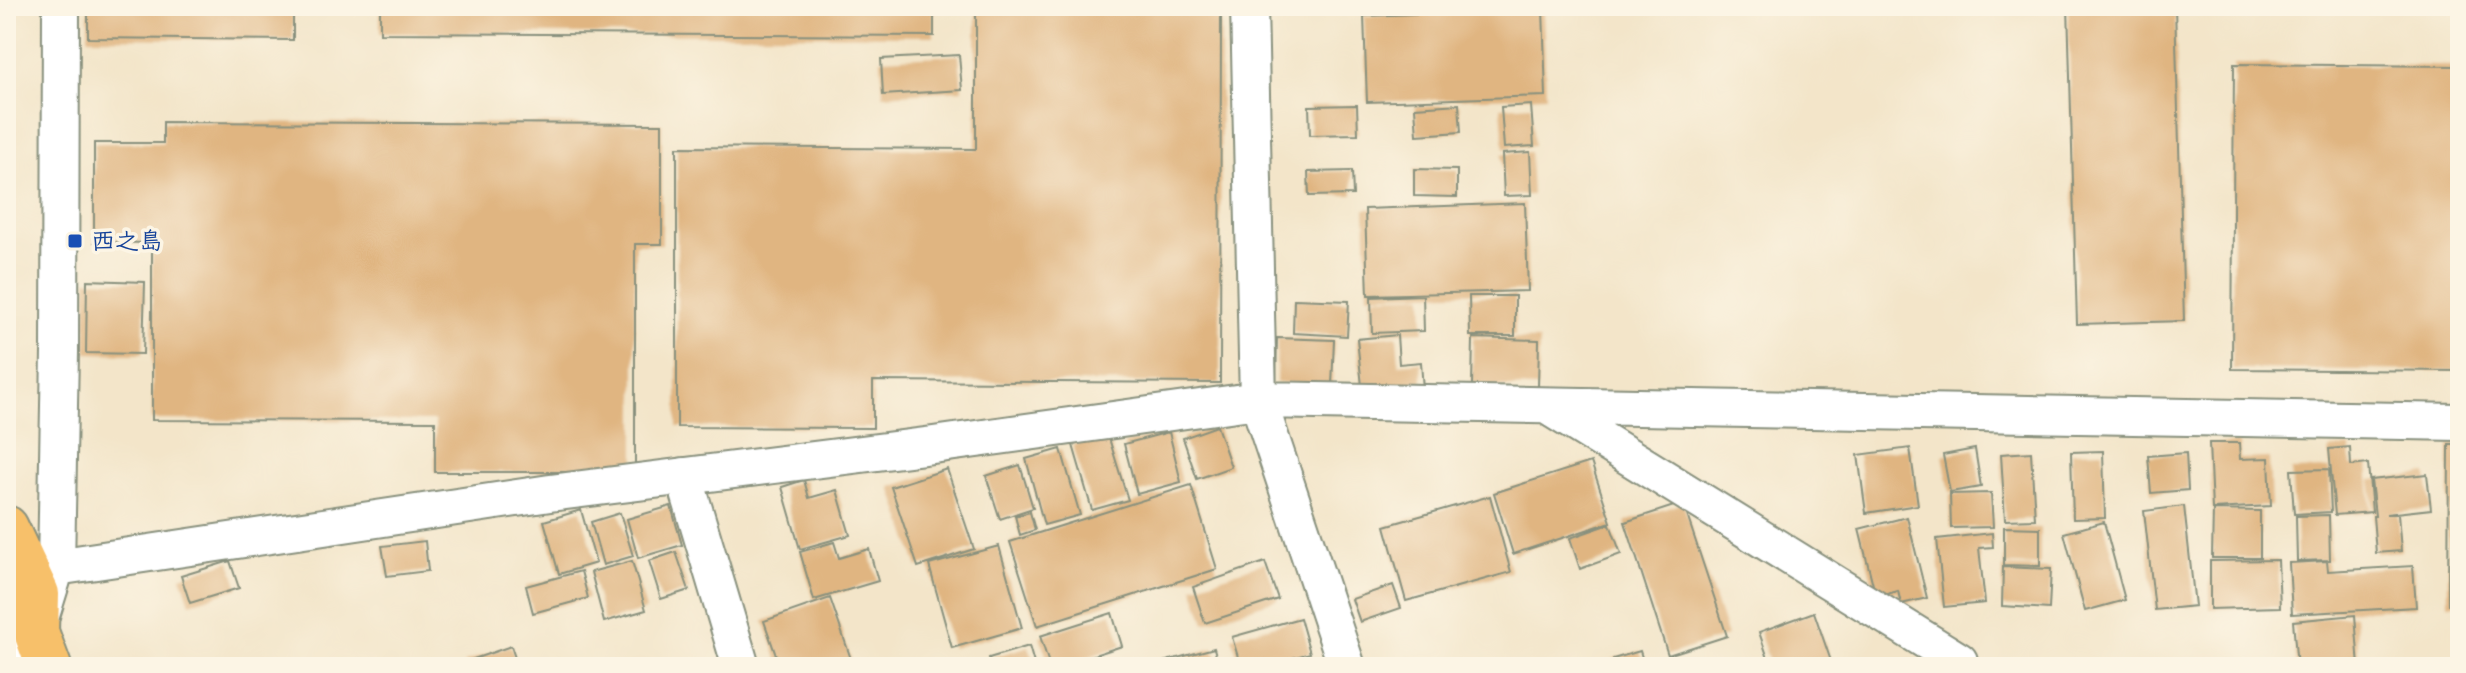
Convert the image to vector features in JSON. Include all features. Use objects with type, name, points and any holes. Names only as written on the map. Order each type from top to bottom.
[{"type":"highway","points":[[6,528],[37,594],[29,644]]},
{"type":"street","points":[[29,644],[56,567],[61,6]]},
{"type":"street","points":[[1249,6],[1258,400],[1347,667]]},
{"type":"street","points":[[56,567],[550,493],[1258,400],[2460,422]]},
{"type":"street","points":[[1547,406],[1959,661],[1941,667]]},
{"type":"street","points":[[684,476],[741,667]]},
{"type":"building","points":[[88,6],[293,6],[293,40],[88,38]]},
{"type":"building","points":[[380,6],[934,6],[934,36],[380,33]]},
{"type":"building","points":[[976,6],[1221,6],[1220,383],[873,381],[873,428],[677,427],[677,147],[976,149]]},
{"type":"building","points":[[2068,6],[2175,6],[2184,321],[2077,324]]},
{"type":"building","points":[[1543,9],[1546,96],[1367,102],[1364,16]]},
{"type":"building","points":[[959,55],[962,90],[883,95],[881,59]]},
{"type":"building","points":[[2234,64],[2460,66],[2460,371],[2232,369]]},
{"type":"building","points":[[1459,104],[1461,132],[1417,135],[1415,107]]},
{"type":"building","points":[[1357,105],[1358,134],[1310,135],[1309,106]]},
{"type":"building","points":[[1531,105],[1534,146],[1504,148],[1501,107]]},
{"type":"building","points":[[163,122],[662,124],[662,244],[635,244],[635,472],[435,472],[435,421],[152,420],[152,243],[94,242],[94,143],[163,143]]},
{"type":"building","points":[[1530,152],[1532,195],[1504,196],[1502,154]]},
{"type":"building","points":[[1414,169],[1457,170],[1457,197],[1414,196]]},
{"type":"building","points":[[1352,171],[1353,195],[1309,196],[1308,172]]},
{"type":"building","points":[[1525,203],[1528,291],[1368,295],[1365,209]]},
{"type":"building","points":[[87,280],[145,282],[143,354],[86,353]]},
{"type":"building","points":[[1423,295],[1424,331],[1372,333],[1371,297]]},
{"type":"building","points":[[1469,296],[1515,296],[1515,336],[1470,336]]},
{"type":"building","points":[[1294,299],[1349,301],[1347,336],[1293,333]]},
{"type":"building","points":[[1397,335],[1399,364],[1421,362],[1423,390],[1363,395],[1357,339]]},
{"type":"building","points":[[1277,338],[1334,340],[1332,385],[1276,383]]},
{"type":"building","points":[[1473,338],[1539,340],[1538,388],[1472,386]]},
{"type":"building","points":[[1217,426],[1231,467],[1197,479],[1183,438]]},
{"type":"building","points":[[1169,432],[1181,482],[1137,494],[1124,444]]},
{"type":"building","points":[[1108,435],[1128,500],[1092,510],[1073,445]]},
{"type":"building","points":[[2209,443],[2239,443],[2240,459],[2269,458],[2271,506],[2212,509]]},
{"type":"building","points":[[2449,444],[2460,444],[2460,604],[2448,604]]},
{"type":"building","points":[[2350,447],[2351,466],[2368,464],[2372,512],[2335,515],[2329,449]]},
{"type":"building","points":[[1910,448],[1918,505],[1866,513],[1858,455]]},
{"type":"building","points":[[1061,449],[1080,515],[1044,525],[1026,459]]},
{"type":"building","points":[[1975,449],[1981,487],[1950,492],[1943,455]]},
{"type":"building","points":[[2103,451],[2105,518],[2073,519],[2071,452]]},
{"type":"building","points":[[2031,452],[2035,519],[2005,520],[2001,454]]},
{"type":"building","points":[[2186,453],[2188,490],[2151,493],[2148,456]]},
{"type":"building","points":[[1591,462],[1611,522],[1513,554],[1494,493]]},
{"type":"building","points":[[1020,465],[1033,508],[1000,519],[986,476]]},
{"type":"building","points":[[947,469],[974,549],[918,567],[891,487]]},
{"type":"building","points":[[2329,469],[2331,512],[2294,514],[2291,470]]},
{"type":"building","points":[[2427,474],[2431,509],[2386,514],[2398,514],[2401,551],[2376,553],[2371,480]]},
{"type":"building","points":[[804,480],[809,498],[837,490],[850,535],[800,549],[782,487]]},
{"type":"building","points":[[1191,485],[1217,569],[1037,626],[1010,542]]},
{"type":"building","points":[[1991,493],[1993,527],[1951,528],[1950,494]]},
{"type":"building","points":[[1490,496],[1511,572],[1406,601],[1385,526]]},
{"type":"building","points":[[1683,503],[1727,636],[1668,655],[1625,522]]},
{"type":"building","points":[[671,506],[682,545],[638,558],[627,519]]},
{"type":"building","points":[[2184,506],[2195,606],[2155,610],[2144,511]]},
{"type":"building","points":[[581,510],[596,563],[559,574],[544,521]]},
{"type":"building","points":[[2213,510],[2260,511],[2260,558],[2212,558]]},
{"type":"building","points":[[1030,512],[1035,530],[1020,535],[1015,516]]},
{"type":"building","points":[[620,513],[633,556],[603,565],[591,522]]},
{"type":"building","points":[[2329,515],[2330,560],[2297,561],[2296,516]]},
{"type":"building","points":[[1907,517],[1927,598],[1901,604],[1898,591],[1876,597],[1859,529]]},
{"type":"building","points":[[2104,522],[2125,600],[2085,611],[2064,533]]},
{"type":"building","points":[[1610,524],[1621,554],[1580,569],[1570,538]]},
{"type":"building","points":[[2004,527],[2040,528],[2040,566],[2004,565]]},
{"type":"building","points":[[1992,533],[1993,547],[1979,548],[1985,603],[1944,607],[1937,539]]},
{"type":"building","points":[[425,541],[428,571],[387,576],[382,546]]},
{"type":"building","points":[[834,542],[839,558],[869,549],[878,581],[814,600],[800,552]]},
{"type":"building","points":[[999,546],[1022,628],[952,648],[929,565]]},
{"type":"building","points":[[676,552],[689,590],[661,599],[649,561]]},
{"type":"building","points":[[2278,560],[2280,607],[2210,609],[2210,561]]},
{"type":"building","points":[[230,561],[239,588],[190,603],[181,576]]},
{"type":"building","points":[[632,561],[646,610],[604,622],[591,572]]},
{"type":"building","points":[[2327,561],[2328,571],[2413,566],[2416,607],[2292,614],[2289,563]]},
{"type":"building","points":[[1265,562],[1278,599],[1205,623],[1193,587]]},
{"type":"building","points":[[2003,567],[2051,569],[2049,609],[2002,606]]},
{"type":"building","points":[[581,571],[588,598],[533,613],[526,586]]},
{"type":"building","points":[[1393,585],[1401,608],[1360,622],[1352,599]]},
{"type":"building","points":[[830,598],[851,659],[826,667],[780,667],[764,621]]},
{"type":"building","points":[[1814,612],[1833,667],[1771,667],[1759,632]]},
{"type":"building","points":[[1112,613],[1122,646],[1050,667],[1040,636]]},
{"type":"building","points":[[2355,615],[2359,667],[2297,667],[2293,621]]},
{"type":"building","points":[[1300,618],[1310,653],[1260,667],[1241,667],[1232,637]]},
{"type":"building","points":[[511,646],[518,667],[466,667],[465,662]]},
{"type":"building","points":[[1029,646],[1035,667],[991,667],[989,658]]},
{"type":"building","points":[[1214,648],[1219,667],[1148,667],[1148,666]]},
{"type":"building","points":[[1640,651],[1645,667],[1615,667],[1613,659]]},
{"type":"building","points":[[1096,657],[1099,667],[1064,667],[1064,666]]},
{"type":"place","name":"西之島","points":[[75,241]]}]
